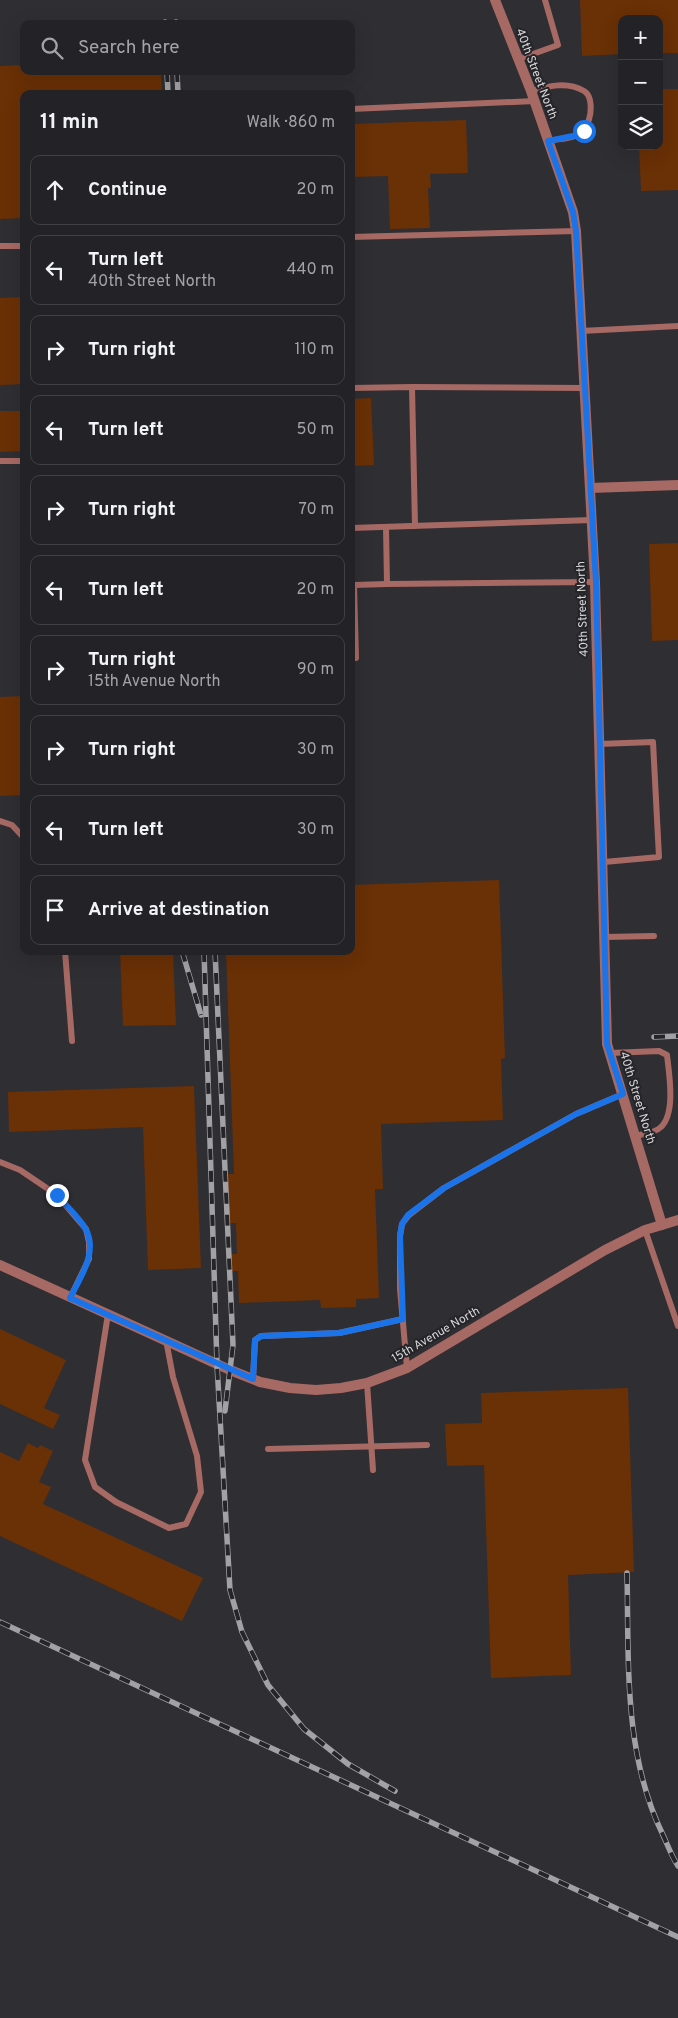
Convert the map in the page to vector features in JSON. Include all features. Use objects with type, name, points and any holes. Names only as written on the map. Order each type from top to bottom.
[{"type":"street","name":"40th Street North","points":[[495,0],[535,101],[573,212],[576,231],[596,582],[607,1044],[662,1225]]},
{"type":"street","points":[[590,488],[678,485]]},
{"type":"street","name":"15th Avenue North","points":[[0,1265],[253,1379],[290,1388],[316,1390],[367,1383],[407,1368],[605,1250],[645,1230],[678,1220]]},
{"type":"lane","points":[[518,59],[558,45],[545,0]]},
{"type":"lane","points":[[531,91],[557,84],[577,88],[586,92],[590,97],[590,117],[584,131],[578,135],[548,141]]},
{"type":"lane","points":[[355,109],[535,101]]},
{"type":"lane","points":[[355,237],[576,231]]},
{"type":"lane","points":[[0,246],[20,246]]},
{"type":"lane","points":[[582,331],[678,326]]},
{"type":"lane","points":[[412,387],[415,526]]},
{"type":"lane","points":[[355,388],[585,388]]},
{"type":"lane","points":[[0,461],[20,461]]},
{"type":"lane","points":[[355,528],[592,520]]},
{"type":"lane","points":[[386,527],[387,584]]},
{"type":"lane","points":[[355,585],[596,582]]},
{"type":"lane","points":[[355,622],[355,658]]},
{"type":"lane","points":[[599,744],[653,742],[659,857],[604,862]]},
{"type":"lane","points":[[0,821],[12,825],[20,834]]},
{"type":"lane","points":[[605,937],[654,936]]},
{"type":"lane","points":[[66,955],[72,1041]]},
{"type":"lane","points":[[610,1053],[659,1051],[667,1055],[670,1078],[670,1111],[662,1127],[636,1136]]},
{"type":"lane","points":[[407,1368],[400,1236],[402,1224],[408,1215],[444,1188],[576,1114],[623,1094]]},
{"type":"lane","points":[[0,1162],[20,1170],[57,1195],[86,1229],[89,1242],[89,1259],[70,1298]]},
{"type":"lane","points":[[645,1230],[678,1326]]},
{"type":"lane","points":[[108,1314],[85,1460],[95,1487],[116,1502],[169,1528],[186,1524],[201,1492],[197,1456],[173,1377],[166,1340]]},
{"type":"lane","points":[[253,1379],[255,1340],[261,1336],[339,1333],[403,1319]]},
{"type":"lane","points":[[367,1383],[373,1470]]},
{"type":"lane","points":[[268,1449],[427,1445]]},
{"type":"building","points":[[580,0],[678,0],[678,53],[663,53],[663,15],[618,15],[618,54],[582,56]]},
{"type":"building","points":[[20,65],[20,75],[161,75],[162,90],[20,90],[20,218],[0,219],[0,66]]},
{"type":"building","points":[[663,89],[678,89],[678,190],[641,191],[639,150],[663,150]]},
{"type":"building","points":[[466,120],[468,173],[430,174],[431,188],[428,188],[430,228],[390,229],[388,176],[355,177],[355,124]]},
{"type":"building","points":[[20,297],[20,384],[0,385],[0,298]]},
{"type":"building","points":[[371,398],[374,465],[355,466],[355,399]]},
{"type":"building","points":[[0,411],[20,411],[20,451],[0,452]]},
{"type":"building","points":[[678,543],[678,640],[652,641],[649,544]]},
{"type":"building","points":[[20,696],[20,795],[0,796],[0,697]]},
{"type":"building","points":[[499,880],[505,1058],[501,1059],[503,1120],[381,1124],[383,1189],[375,1189],[379,1298],[356,1299],[356,1307],[321,1308],[320,1300],[239,1303],[238,1271],[230,1271],[230,1254],[237,1254],[236,1223],[229,1223],[227,1174],[234,1174],[226,955],[355,955],[355,885]]},
{"type":"building","points":[[120,955],[173,955],[176,1025],[123,1026]]},
{"type":"building","points":[[194,1086],[201,1268],[148,1270],[143,1127],[9,1132],[8,1092]]},
{"type":"building","points":[[0,1329],[66,1360],[44,1408],[60,1415],[53,1429],[0,1404]]},
{"type":"building","points":[[628,1388],[634,1572],[568,1575],[571,1675],[491,1678],[484,1465],[447,1466],[445,1424],[482,1423],[481,1393]]},
{"type":"building","points":[[28,1443],[38,1448],[40,1445],[53,1451],[39,1482],[51,1487],[43,1504],[203,1578],[182,1621],[0,1536],[0,1452],[19,1461]]},
{"type":"railway","points":[[167,75],[168,90]]},
{"type":"railway","points":[[177,75],[178,90]]},
{"type":"railway","points":[[183,955],[201,1015]]},
{"type":"railway","points":[[204,955],[217,1365],[230,1590],[242,1632],[268,1685],[304,1729],[348,1764],[395,1791]]},
{"type":"railway","points":[[215,955],[233,1345],[225,1411]]},
{"type":"railway","points":[[654,1037],[678,1036]]},
{"type":"railway","points":[[627,1573],[629,1673],[635,1740],[650,1804],[678,1866]]},
{"type":"railway","points":[[0,1622],[678,1937]]},
{"type":"route","points":[[57,1195],[86,1229],[89,1242],[89,1259],[70,1298],[217,1365],[253,1379],[255,1340],[261,1336],[339,1333],[403,1319],[400,1290],[400,1236],[402,1224],[408,1215],[444,1188],[576,1114],[623,1094],[607,1044],[596,582],[576,231],[573,212],[548,141],[578,135],[584,131]]}]
